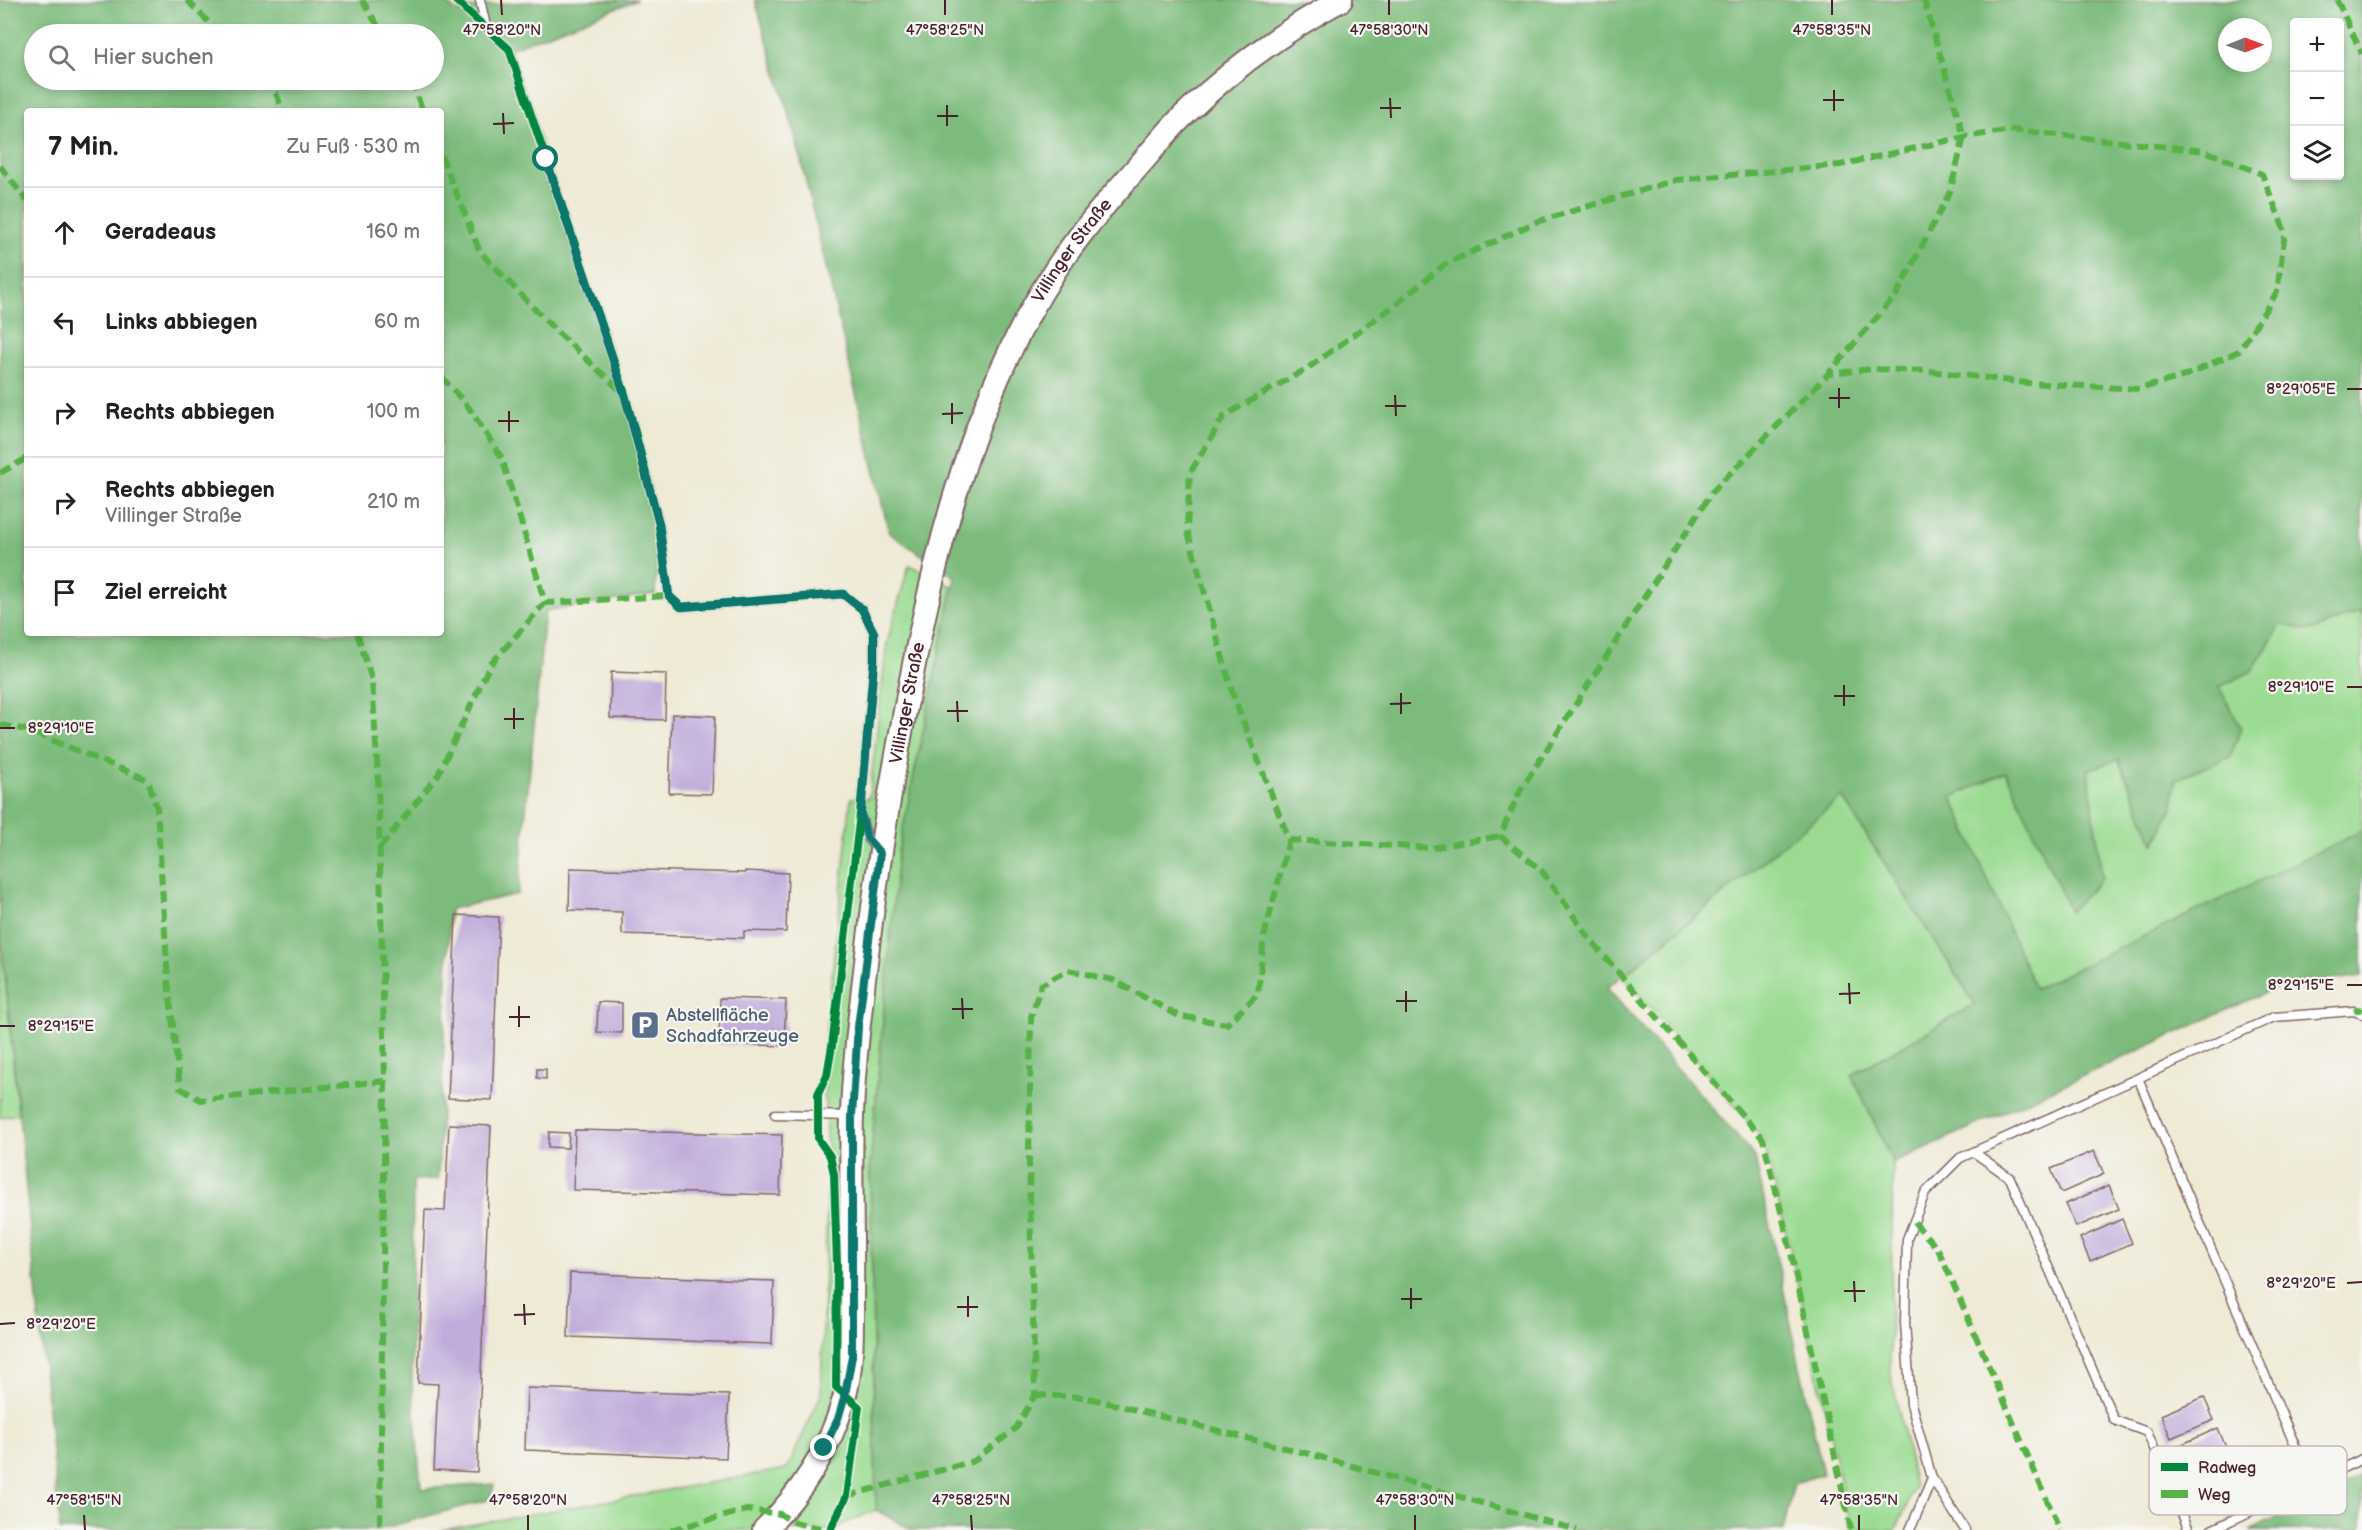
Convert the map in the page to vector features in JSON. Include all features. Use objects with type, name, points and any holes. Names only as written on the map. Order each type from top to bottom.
[{"type":"main road","name":"Villinger Straße","points":[[764,1530],[780,1514],[807,1479],[838,1419],[845,1395],[852,1356],[852,1116],[858,1027],[880,853],[909,687],[953,502],[983,411],[1015,340],[1057,268],[1107,202],[1180,118],[1240,66],[1311,16],[1341,0]]},
{"type":"lane","points":[[455,0],[509,49],[624,394],[659,524],[669,596],[681,607],[700,607],[786,597],[843,594],[862,609],[874,633],[874,660],[861,814],[867,838],[880,853]]},
{"type":"lane","points":[[480,0],[483,24]]},
{"type":"lane","points":[[1965,1530],[1932,1478],[1911,1404],[1905,1323],[1907,1239],[1925,1193],[1960,1158],[2274,1017],[2354,1011],[2362,1014]]},
{"type":"lane","points":[[2138,1078],[2294,1446]]},
{"type":"lane","points":[[775,1114],[852,1116]]},
{"type":"lane","points":[[1975,1153],[2010,1178],[2114,1420],[2147,1431],[2153,1446]]},
{"type":"lane","points":[[2347,1466],[2362,1459]]},
{"type":"lane","points":[[1910,1530],[1932,1478]]},
{"type":"lane","points":[[2183,1515],[2189,1530]]},
{"type":"lane","points":[[2211,1530],[2243,1515]]},
{"type":"green space","points":[[0,0],[441,0],[458,12],[471,8],[516,3],[637,0],[509,49],[625,394],[659,524],[655,594],[545,611],[518,894],[450,909],[438,1179],[413,1180],[412,1383],[421,1489],[494,1484],[491,1499],[377,1530],[60,1530],[0,925]]},
{"type":"green space","points":[[755,0],[2362,0],[2362,614],[2359,612],[2310,631],[2281,624],[2252,671],[2219,687],[2241,728],[2230,757],[2175,780],[2173,806],[2154,844],[2119,759],[2088,770],[2102,878],[2070,911],[2006,772],[1952,797],[2035,989],[2362,831],[2362,976],[2277,987],[1893,1163],[1852,1075],[1975,1004],[1842,797],[1607,988],[1755,1157],[1823,1474],[1794,1483],[1783,1530],[912,1530],[876,1510],[870,1166],[898,852],[955,577],[889,533],[795,135]]},
{"type":"green space","points":[[909,565],[953,587],[898,852],[870,1166],[876,1510],[830,1530],[441,1530],[787,1469],[821,1395],[828,1175],[823,1060],[851,798],[869,798],[887,643]]},
{"type":"green space","points":[[2359,612],[2362,614],[2362,831],[2035,989],[1951,797],[2006,771],[2070,911],[2102,878],[2088,770],[2118,759],[2155,844],[2173,806],[2175,780],[2230,757],[2241,728],[2218,687],[2252,671],[2281,624],[2310,631]]},
{"type":"green space","points":[[1842,797],[1975,1004],[1852,1075],[1893,1163],[1890,1370],[1915,1487],[1896,1530],[1851,1530],[1789,1244],[1763,1139],[1623,976]]},
{"type":"green space","points":[[0,925],[18,1114],[0,1118]]},
{"type":"green space","points":[[2362,1475],[2362,1530],[2250,1530],[2281,1515],[2347,1515],[2347,1482]]},
{"type":"building","points":[[611,672],[666,674],[665,720],[610,718]]},
{"type":"building","points":[[672,714],[715,716],[712,794],[669,793]]},
{"type":"building","points":[[570,868],[788,873],[786,932],[744,931],[744,938],[622,934],[622,912],[569,910]]},
{"type":"building","points":[[456,915],[499,917],[492,1100],[448,1098]]},
{"type":"building","points":[[720,998],[786,1000],[784,1046],[719,1044]]},
{"type":"building","points":[[598,1002],[622,1003],[622,1033],[597,1032]]},
{"type":"building","points":[[537,1069],[546,1069],[546,1079],[537,1078]]},
{"type":"building","points":[[449,1124],[491,1126],[477,1472],[434,1470],[438,1384],[418,1383],[425,1210],[445,1211]]},
{"type":"building","points":[[575,1130],[782,1135],[780,1195],[573,1190]]},
{"type":"building","points":[[549,1132],[569,1133],[568,1148],[548,1147]]},
{"type":"building","points":[[2094,1151],[2104,1174],[2061,1193],[2051,1169]]},
{"type":"building","points":[[2109,1185],[2119,1209],[2076,1227],[2066,1204]]},
{"type":"building","points":[[2122,1219],[2132,1243],[2090,1261],[2080,1238]]},
{"type":"building","points":[[570,1273],[774,1281],[772,1344],[568,1337]]},
{"type":"building","points":[[527,1388],[729,1395],[726,1458],[525,1450]]},
{"type":"building","points":[[2204,1397],[2214,1420],[2171,1438],[2161,1415]]},
{"type":"building","points":[[2218,1428],[2226,1446],[2178,1446]]},
{"type":"marked path","points":[[187,0],[210,24]]},
{"type":"marked path","points":[[362,0],[377,24]]},
{"type":"marked path","points":[[1851,1530],[1789,1244],[1763,1139],[1592,942],[1542,871],[1500,836],[1520,791],[1712,492],[1828,374],[1897,294],[1950,192],[1964,137],[1924,0]]},
{"type":"marked path","points":[[2337,0],[2362,54]]},
{"type":"marked path","points":[[273,90],[282,108]]},
{"type":"marked path","points":[[415,90],[422,108]]},
{"type":"marked path","points":[[847,1496],[974,1461],[1017,1427],[1035,1395],[1029,1162],[1031,1017],[1041,985],[1068,970],[1113,980],[1179,1016],[1227,1024],[1258,994],[1264,937],[1289,840],[1233,695],[1187,529],[1190,473],[1224,416],[1308,368],[1399,302],[1444,265],[1536,222],[1676,180],[1840,165],[1964,137],[2012,130],[2205,151],[2262,174],[2285,232],[2277,292],[2239,351],[2182,377],[2139,389],[2028,383],[1929,371],[1872,369],[1828,374]]},
{"type":"marked path","points":[[444,162],[480,252],[555,330],[621,391]]},
{"type":"marked path","points":[[0,166],[24,197]]},
{"type":"marked path","points":[[444,379],[469,408],[502,458],[545,603],[669,596]]},
{"type":"marked path","points":[[0,473],[24,460]]},
{"type":"marked path","points":[[380,848],[438,775],[490,665],[545,603]]},
{"type":"marked path","points":[[358,636],[372,680],[378,776],[385,1081],[380,1530]]},
{"type":"marked path","points":[[0,725],[27,730],[148,780],[157,808],[168,980],[180,1088],[201,1100],[385,1081]]},
{"type":"marked path","points":[[1289,840],[1431,848],[1500,836]]},
{"type":"marked path","points":[[2354,1011],[2362,1009]]},
{"type":"marked path","points":[[1914,1222],[1938,1249],[2060,1530]]},
{"type":"marked path","points":[[1035,1395],[1085,1397],[1317,1456],[1577,1530]]},
{"type":"marked path","points":[[671,1530],[747,1510],[780,1514],[804,1525],[834,1530]]},
{"type":"cycle path","points":[[455,0],[509,49],[625,394],[659,524],[669,596],[681,607],[843,594],[862,609],[874,633],[874,660],[860,814],[832,1046],[827,1075],[818,1094],[818,1139],[830,1156],[834,1174],[837,1264],[836,1387],[859,1407],[847,1496],[830,1530]]},
{"type":"place","name":"Abstellfläche Schadfahrzeuge","points":[[645,1025]]},
{"type":"route","points":[[546,159],[624,394],[659,524],[669,596],[681,607],[700,607],[786,597],[843,594],[862,609],[874,633],[874,660],[861,814],[867,838],[880,853],[858,1027],[852,1116],[852,1356],[838,1419],[824,1448]]}]
